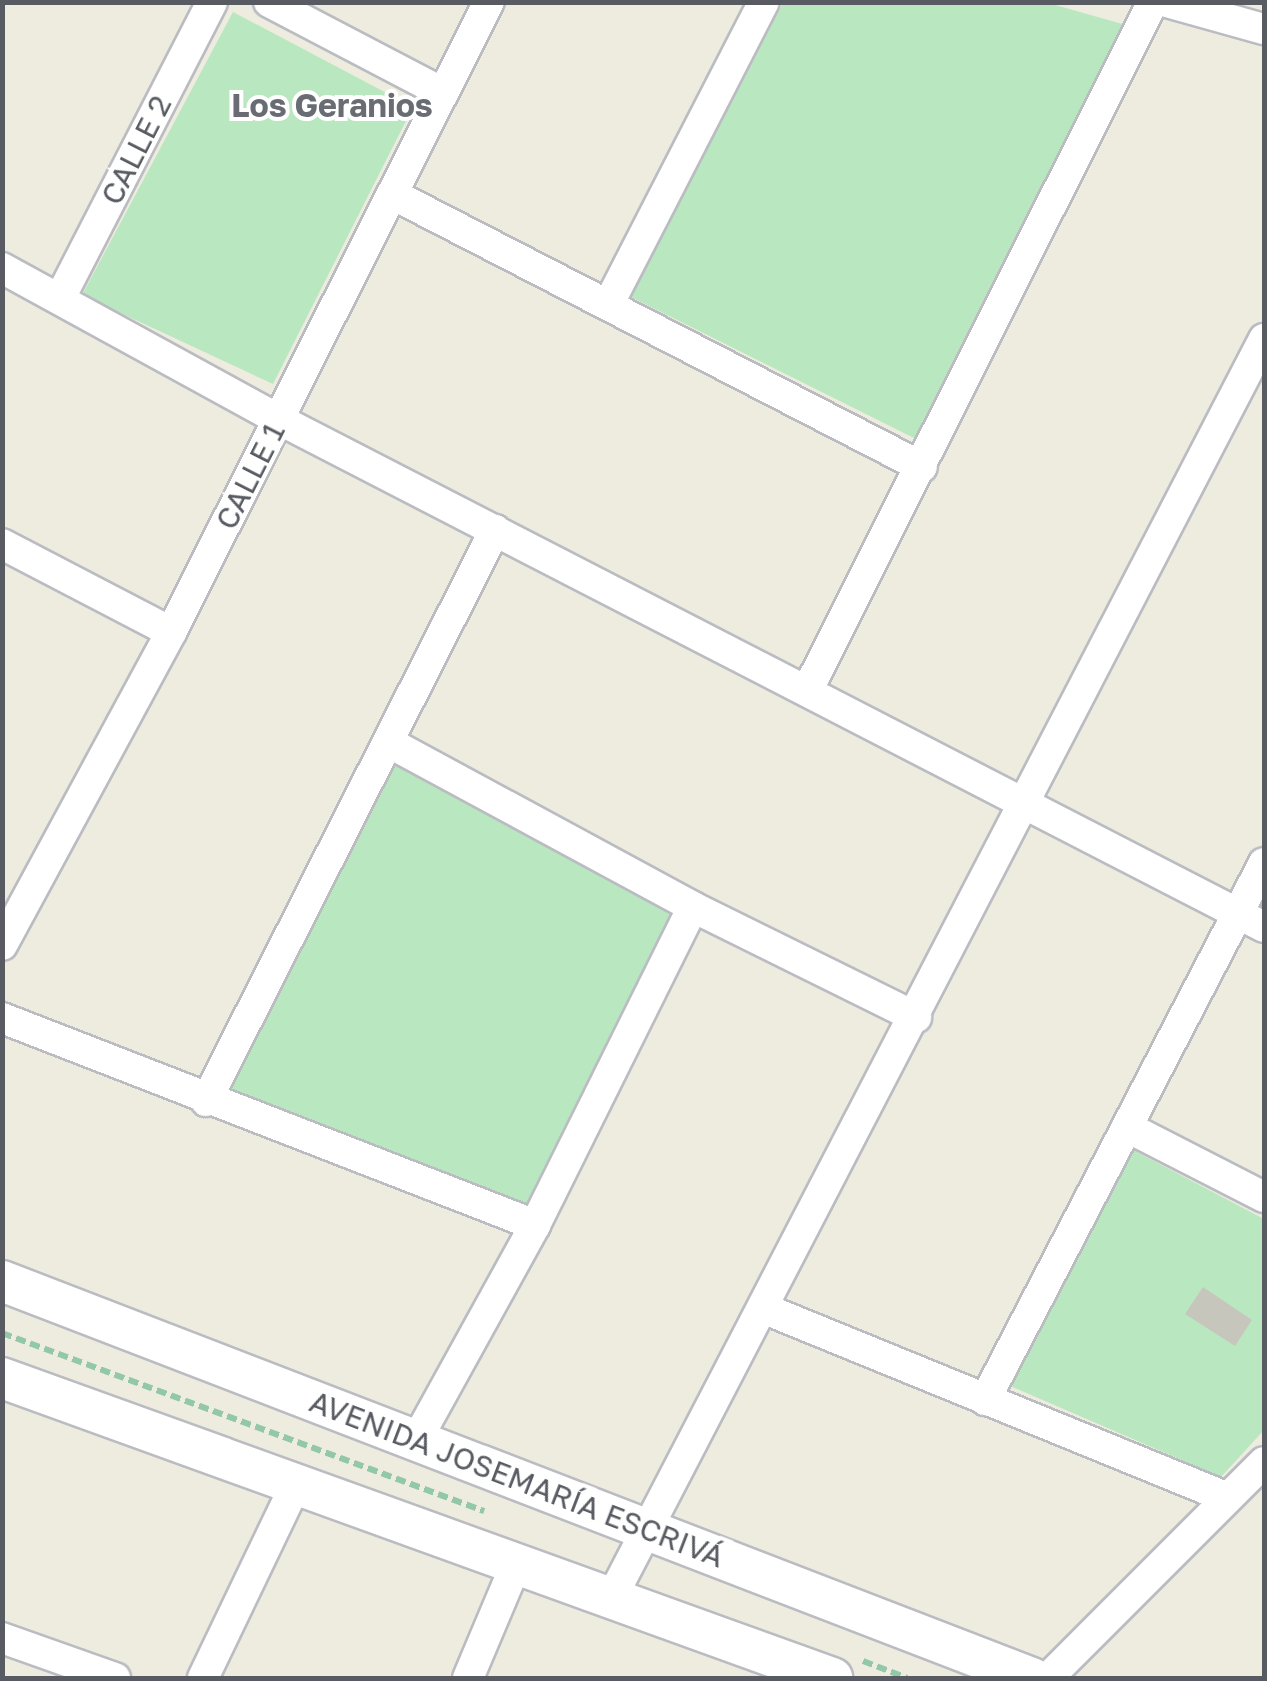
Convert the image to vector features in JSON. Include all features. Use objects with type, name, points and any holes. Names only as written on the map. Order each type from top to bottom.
[{"type":"main road","name":"AVENIDA JOSEMARÍA ESCRIVÁ","points":[[2,1281],[1032,1678]]},
{"type":"main road","points":[[2,1378],[613,1595],[832,1678]]},
{"type":"street","name":"CALLE 2","points":[[60,298],[212,2]]},
{"type":"street","points":[[269,2],[444,93]]},
{"type":"street","name":"CALLE 1","points":[[2,945],[171,632],[489,2]]},
{"type":"street","points":[[608,305],[764,2]]},
{"type":"street","points":[[807,691],[1153,2]]},
{"type":"street","points":[[1166,2],[1264,29]]},
{"type":"street","points":[[392,194],[922,467]]},
{"type":"street","points":[[2,268],[278,420],[1251,920]]},
{"type":"street","points":[[613,1595],[916,1018],[1264,339]]},
{"type":"street","points":[[206,1101],[495,530]]},
{"type":"street","points":[[2,544],[171,632]]},
{"type":"street","points":[[390,743],[693,908],[916,1018]]},
{"type":"street","points":[[985,1400],[1127,1127],[1251,920],[1264,863]]},
{"type":"street","points":[[417,1438],[535,1225],[693,908]]},
{"type":"street","points":[[2,1018],[206,1101],[535,1225]]},
{"type":"street","points":[[1127,1127],[1264,1197]]},
{"type":"street","points":[[765,1309],[1227,1498]]},
{"type":"street","points":[[1048,1678],[1264,1462]]},
{"type":"street","points":[[203,1678],[297,1482]]},
{"type":"street","points":[[468,1678],[517,1562]]},
{"type":"street","points":[[2,1638],[115,1678]]},
{"type":"green space","points":[[783,3],[1048,3],[1126,25],[918,440],[631,297]]},
{"type":"green space","points":[[233,12],[413,107],[273,384],[82,295]]},
{"type":"green space","points":[[390,743],[693,907],[535,1225],[206,1101]]},
{"type":"green space","points":[[1131,1149],[1264,1219],[1264,1430],[1221,1477],[1010,1386]]},
{"type":"building","points":[[1203,1287],[1252,1320],[1235,1346],[1185,1314]]},
{"type":"district","name":"Los Geranios","points":[[332,105]]}]
